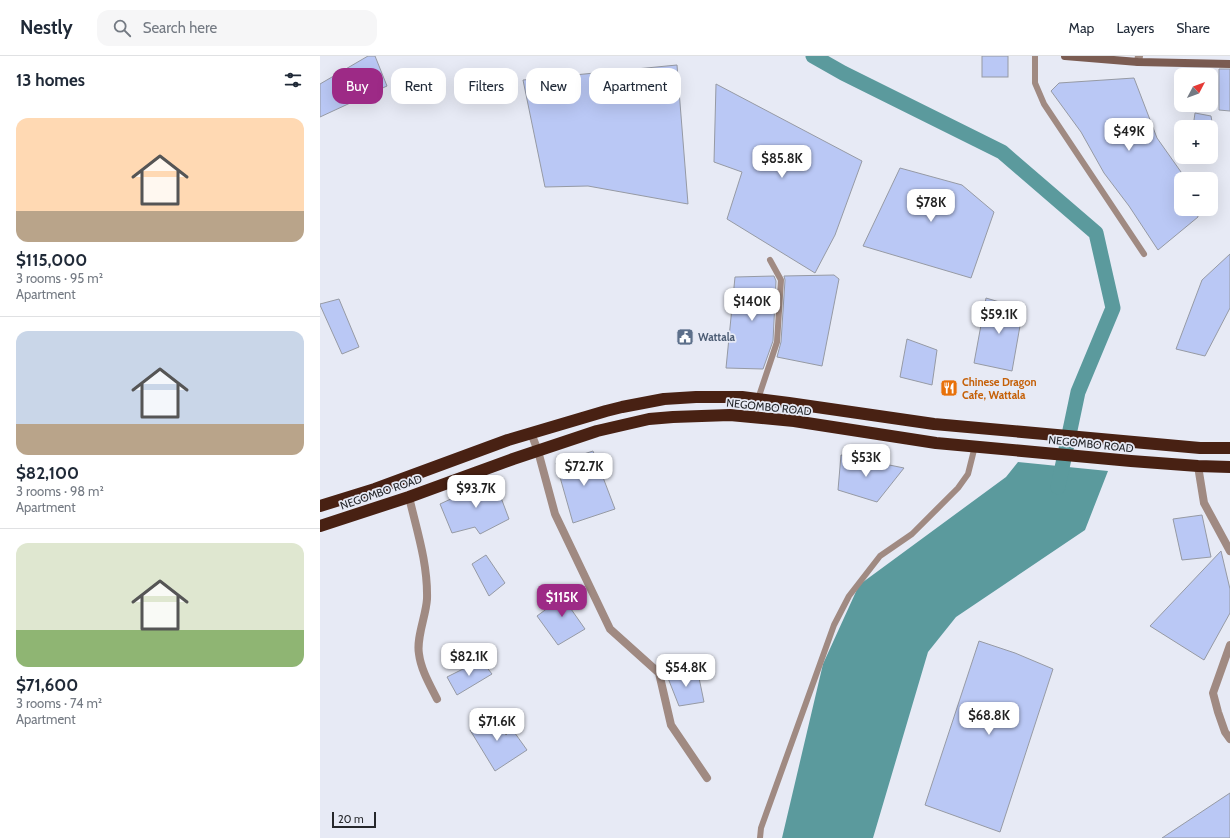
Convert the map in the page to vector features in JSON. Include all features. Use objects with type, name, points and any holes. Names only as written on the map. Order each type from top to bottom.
[{"type":"highway","name":"NEGOMBO ROAD","points":[[320,506],[375,489],[508,440],[622,407],[664,399],[726,396],[758,399],[934,424],[1200,448],[1230,448]]},
{"type":"highway","name":"NEGOMBO ROAD","points":[[320,526],[409,497],[513,459],[597,432],[649,419],[698,415],[730,415],[794,422],[936,443],[1131,461],[1230,467]]},
{"type":"street","points":[[1065,56],[1230,64]]},
{"type":"street","points":[[531,433],[538,451],[555,514],[610,629],[659,673],[671,725],[707,778]]},
{"type":"street","points":[[1198,466],[1204,503],[1230,552]]},
{"type":"street","points":[[409,497],[422,548],[427,600],[418,654],[424,673],[437,699]]},
{"type":"street","points":[[1230,645],[1213,693],[1218,712],[1230,739]]},
{"type":"lane","points":[[1035,56],[1035,83],[1044,104],[1144,254]]},
{"type":"lane","points":[[754,418],[758,399],[777,342],[781,280],[770,260]]},
{"type":"lane","points":[[760,838],[761,828],[834,625],[850,596],[880,556],[912,534],[958,488],[968,474],[975,446]]},
{"type":"water","points":[[1018,462],[1108,471],[1085,530],[956,617],[928,652],[873,838],[782,838],[823,664],[859,585],[1006,477]]},
{"type":"building","points":[[368,56],[375,56],[380,68],[347,68]]},
{"type":"building","points":[[982,56],[1008,56],[1008,77],[982,77]]},
{"type":"building","points":[[677,65],[677,68],[646,68]]},
{"type":"building","points":[[1219,69],[1230,69],[1230,111],[1219,110]]},
{"type":"building","points":[[581,74],[589,74],[589,104],[680,104],[688,204],[588,186],[545,187],[528,104],[581,104]]},
{"type":"building","points":[[383,76],[387,86],[383,88]]},
{"type":"building","points":[[332,77],[332,104],[348,104],[320,117],[320,84]]},
{"type":"building","points":[[1134,78],[1157,138],[1181,172],[1174,172],[1174,216],[1198,216],[1158,250],[1129,206],[1104,173],[1081,132],[1051,91],[1059,83]]},
{"type":"building","points":[[523,80],[526,80],[526,95]]},
{"type":"building","points":[[716,84],[862,161],[835,235],[815,273],[727,219],[742,172],[714,162]]},
{"type":"building","points":[[1195,113],[1211,116],[1212,120],[1194,120]]},
{"type":"building","points":[[900,168],[962,185],[994,212],[971,278],[863,246]]},
{"type":"building","points":[[1230,254],[1230,308],[1205,356],[1176,349],[1202,280]]},
{"type":"building","points":[[834,275],[839,279],[822,366],[777,357],[781,342],[784,276]]},
{"type":"building","points":[[774,276],[776,281],[773,341],[763,369],[726,368],[735,277]]},
{"type":"building","points":[[986,298],[1023,309],[1012,371],[974,363]]},
{"type":"building","points":[[339,299],[359,347],[342,354],[320,305]]},
{"type":"building","points":[[907,339],[937,350],[932,385],[900,377]]},
{"type":"building","points":[[593,451],[615,509],[573,523],[556,463]]},
{"type":"building","points":[[841,455],[904,468],[877,502],[838,490]]},
{"type":"building","points":[[494,479],[509,519],[480,534],[475,527],[452,533],[440,504]]},
{"type":"building","points":[[1202,515],[1211,557],[1182,560],[1173,519]]},
{"type":"building","points":[[1221,551],[1230,589],[1230,613],[1204,660],[1150,626]]},
{"type":"building","points":[[486,555],[505,583],[489,596],[472,564]]},
{"type":"building","points":[[570,588],[580,601],[571,609],[585,629],[558,645],[537,616],[560,599],[558,593]]},
{"type":"building","points":[[979,641],[1015,653],[1053,669],[1000,832],[925,805]]},
{"type":"building","points":[[481,660],[492,674],[457,695],[447,677]]},
{"type":"building","points":[[666,673],[698,673],[704,702],[679,706]]},
{"type":"building","points":[[492,713],[506,735],[512,729],[527,750],[495,771],[470,730]]},
{"type":"building","points":[[1230,793],[1230,838],[1162,838]]},
{"type":"waterway","points":[[813,56],[843,73],[1002,152],[1096,233],[1113,308],[1078,392],[1058,487]]},
{"type":"place","name":"Wattala","points":[[685,337]]},
{"type":"place","name":"Chinese Dragon Cafe, Wattala","points":[[949,388]]}]
